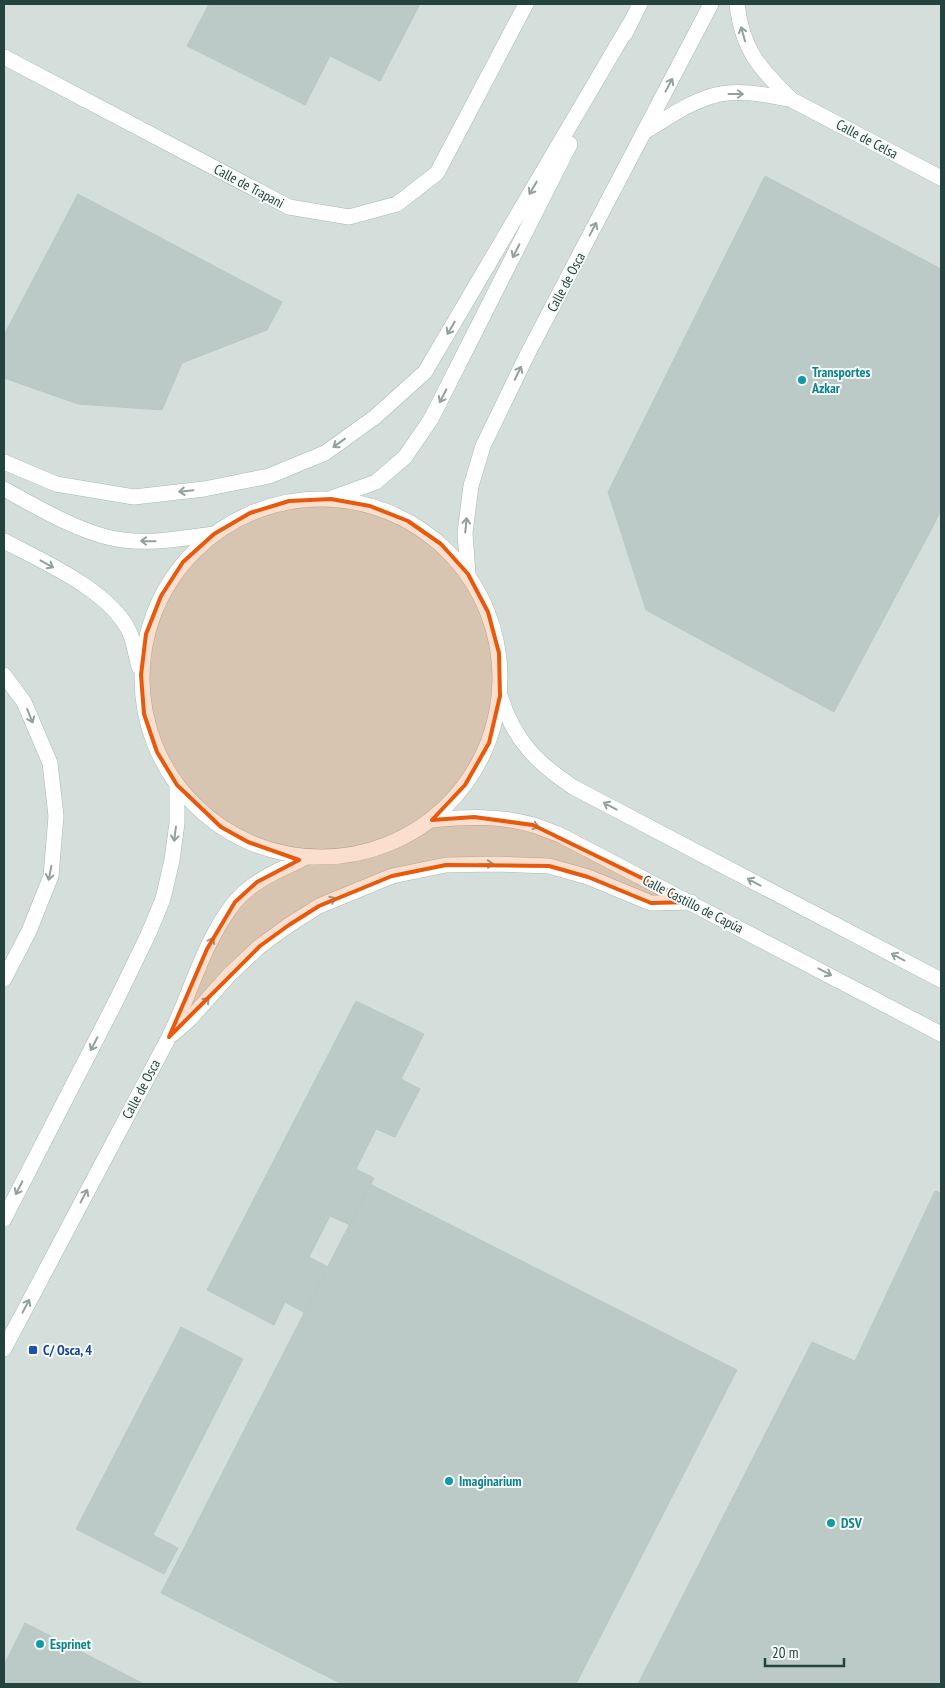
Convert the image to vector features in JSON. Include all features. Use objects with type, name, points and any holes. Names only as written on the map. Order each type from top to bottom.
[{"type":"street","name":"Calle de Trapani","points":[[4,57],[289,208],[349,217],[397,204],[437,173],[526,4]]},
{"type":"street","points":[[331,499],[376,482],[405,457],[432,419],[640,4]]},
{"type":"street","name":"Calle de Osca","points":[[468,574],[465,533],[471,486],[483,446],[527,355],[711,4]]},
{"type":"street","name":"Calle de Celsa","points":[[737,4],[738,18],[744,40],[755,59],[792,100],[941,178]]},
{"type":"street","points":[[4,462],[56,484],[134,497],[204,489],[269,476],[325,453],[375,417],[425,372],[629,25]]},
{"type":"street","name":"Calle de Celsa","points":[[644,132],[693,104],[713,95],[731,93],[753,94],[792,100]]},
{"type":"street","points":[[4,489],[90,532],[121,540],[153,542],[214,534]]},
{"type":"street","points":[[4,541],[92,589],[115,610],[130,633],[141,675],[144,714],[156,752],[177,785],[197,808],[221,828],[248,842],[277,852],[307,857],[351,855],[394,842],[432,820],[465,785],[489,743],[500,696],[499,653],[488,612],[468,574],[441,544],[408,520],[370,506],[331,499],[289,501],[250,513],[214,534],[184,562],[161,596],[146,634],[141,675]]},
{"type":"street","points":[[4,675],[24,702],[50,764],[56,816],[51,876],[29,931],[4,978]]},
{"type":"street","points":[[500,696],[506,715],[517,735],[552,772],[573,787],[941,980]]},
{"type":"street","points":[[4,1219],[116,1001],[163,899],[172,860],[177,823],[177,785]]},
{"type":"street","name":"Calle Castillo de Capúa","points":[[432,820],[474,817],[506,820],[533,825],[562,836],[941,1034]]},
{"type":"street","name":"Calle de Osca","points":[[4,1349],[169,1037],[208,949],[226,914],[235,902],[257,882],[307,857]]},
{"type":"street","points":[[169,1037],[190,1019],[229,975],[260,946],[282,930],[319,906],[392,876],[446,865],[549,866],[588,877],[651,903],[691,902]]},
{"type":"highlighted area","points":[[331,499],[370,506],[408,521],[441,544],[468,574],[488,612],[499,653],[500,696],[489,743],[465,785],[432,820],[474,817],[533,825],[691,902],[651,903],[588,877],[549,866],[446,865],[392,876],[319,906],[289,925],[260,946],[169,1037],[207,949],[235,902],[257,882],[299,860],[248,842],[221,827],[177,785],[157,752],[144,714],[141,675],[146,634],[161,596],[183,562],[214,534],[250,513],[289,501]]},
{"type":"shaded area","points":[[4,4],[941,4],[941,1684],[4,1684]]},
{"type":"building","points":[[209,4],[420,4],[380,81],[330,56],[305,105],[187,46]]},
{"type":"building","name":"Transportes Azkar","points":[[765,176],[941,269],[941,511],[834,712],[646,610],[608,492]]},
{"type":"building","points":[[78,194],[282,302],[267,330],[182,363],[162,410],[78,404],[4,378],[4,335]]},
{"type":"building","points":[[356,1001],[424,1034],[401,1079],[420,1089],[395,1137],[376,1129],[356,1169],[374,1178],[350,1225],[330,1216],[309,1257],[328,1267],[305,1313],[285,1302],[274,1325],[207,1290]]},
{"type":"building","name":"Imaginarium","points":[[370,1184],[737,1370],[576,1684],[342,1684],[161,1593]]},
{"type":"building","name":"DSV","points":[[935,1191],[941,1193],[941,1684],[638,1684],[812,1342],[855,1361]]},
{"type":"building","points":[[181,1327],[243,1359],[153,1535],[178,1548],[164,1574],[76,1529]]},
{"type":"building","name":"Esprinet","points":[[25,1623],[144,1684],[4,1684],[4,1665]]},
{"type":"place","name":"Transportes Azkar","points":[[802,380]]},
{"type":"place","name":"C/ Osca, 4","points":[[33,1350]]},
{"type":"place","name":"Imaginarium","points":[[449,1481]]},
{"type":"place","name":"DSV","points":[[831,1523]]},
{"type":"place","name":"Esprinet","points":[[40,1644]]}]
